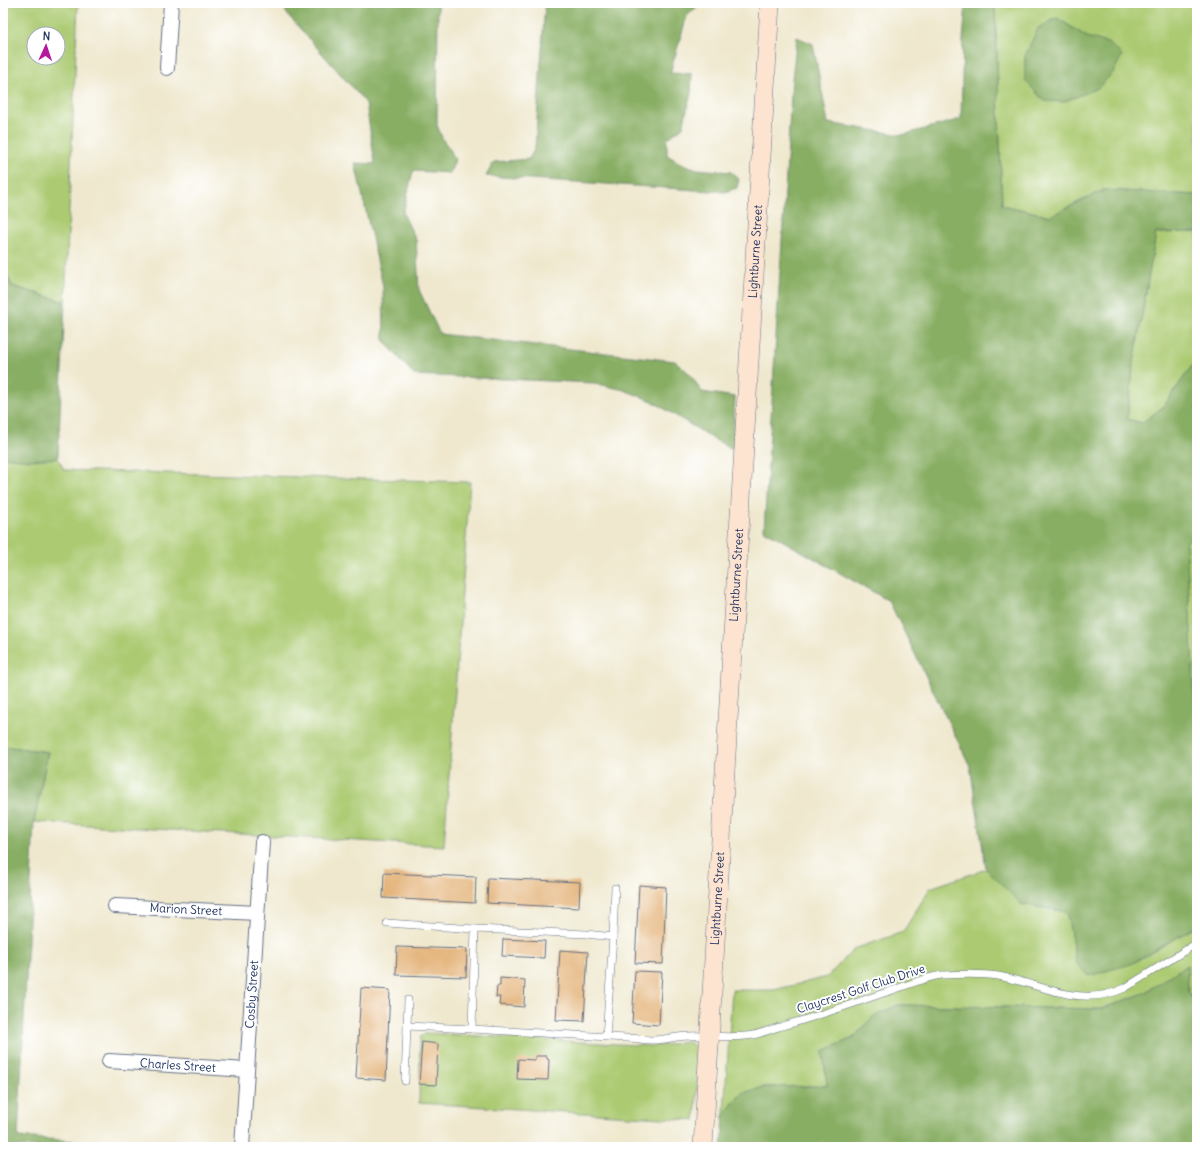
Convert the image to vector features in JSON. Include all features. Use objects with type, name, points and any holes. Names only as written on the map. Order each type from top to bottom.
[{"type":"main road","name":"Lightburne Street","points":[[703,1147],[726,780],[770,3]]},
{"type":"street","points":[[168,68],[171,3]]},
{"type":"street","name":"Cosby Street","points":[[242,1147],[262,842]]},
{"type":"street","name":"Marion Street","points":[[115,906],[257,913]]},
{"type":"street","name":"Charles Street","points":[[109,1061],[247,1070]]},
{"type":"lane","points":[[606,1037],[615,888]]},
{"type":"lane","points":[[387,923],[586,934],[613,937]]},
{"type":"lane","points":[[472,1029],[475,929]]},
{"type":"lane","name":"Claycrest Golf Club Drive","points":[[407,1026],[653,1040],[690,1036],[730,1037],[752,1035],[805,1020],[917,981],[940,976],[973,974],[998,976],[1071,995],[1085,996],[1113,994],[1126,988],[1197,943]]},
{"type":"lane","points":[[405,1081],[408,1000]]},
{"type":"green space","points":[[3,3],[78,3],[65,302],[12,286],[3,266]]},
{"type":"green space","points":[[282,3],[438,3],[437,125],[443,140],[451,151],[455,160],[450,173],[413,171],[403,213],[416,240],[419,290],[440,334],[675,361],[690,374],[702,392],[735,397],[733,449],[717,441],[652,401],[624,390],[594,383],[414,375],[384,341],[383,286],[355,163],[375,164],[366,103],[287,14]]},
{"type":"green space","points":[[545,3],[701,3],[687,16],[670,73],[692,74],[691,93],[683,127],[667,139],[667,155],[680,163],[697,169],[731,172],[739,179],[737,188],[725,192],[486,176],[494,162],[529,159],[535,148]]},
{"type":"green space","points":[[966,3],[995,3],[1002,205],[1050,216],[1104,190],[1197,195],[1197,232],[1156,233],[1134,362],[1127,419],[1142,423],[1163,407],[1197,359],[1197,530],[1186,543],[1197,742],[1197,926],[1131,964],[1088,976],[1076,963],[1067,912],[1021,904],[986,869],[970,766],[889,601],[764,530],[792,79],[797,37],[813,44],[828,123],[902,135],[961,119],[963,40]]},
{"type":"green space","points":[[995,3],[1197,3],[1197,195],[1104,190],[1050,216],[1002,205]],"holes":[[[1057,18],[1087,37],[1038,28]]]},
{"type":"green space","points":[[1057,18],[1087,37],[1108,43],[1122,55],[1113,73],[1098,88],[1063,102],[1044,101],[1025,80],[1025,56],[1038,28]]},
{"type":"green space","points":[[1197,232],[1197,359],[1163,407],[1142,423],[1127,419],[1134,362],[1156,233]]},
{"type":"green space","points":[[3,266],[12,286],[65,302],[58,458],[30,460],[3,457]]},
{"type":"green space","points":[[3,456],[58,458],[64,470],[470,482],[444,846],[34,822],[48,752],[3,746]]},
{"type":"green space","points":[[1197,530],[1197,742],[1186,543]]},
{"type":"green space","points":[[3,746],[48,752],[34,822],[18,1137],[162,1147],[3,1147],[3,1064],[5,1054],[3,1010]]},
{"type":"green space","points":[[986,869],[1021,904],[1067,912],[1076,963],[1131,964],[1197,926],[1197,1003],[1188,992],[1187,965],[1144,993],[1101,1009],[898,1005],[873,1017],[853,1038],[823,1051],[827,1086],[765,1087],[742,1093],[724,1114],[732,990],[774,990],[827,977],[854,949],[903,932],[930,888]]},
{"type":"green space","points":[[1187,965],[1188,992],[1197,1003],[1197,1147],[722,1147],[724,1114],[742,1093],[765,1087],[827,1086],[823,1051],[853,1038],[873,1017],[898,1005],[1101,1009],[1144,993]]},
{"type":"green space","points":[[427,1033],[653,1046],[689,1042],[698,1049],[699,1059],[695,1120],[419,1103],[420,1037]]},
{"type":"building","points":[[384,873],[476,877],[475,903],[383,898]]},
{"type":"building","points":[[488,878],[580,882],[579,908],[487,903]]},
{"type":"building","points":[[639,885],[666,887],[663,964],[635,963]]},
{"type":"building","points":[[503,939],[545,941],[544,958],[502,956]]},
{"type":"building","points":[[397,947],[467,949],[466,977],[396,975]]},
{"type":"building","points":[[560,950],[588,952],[584,1021],[556,1020]]},
{"type":"building","points":[[635,971],[662,972],[659,1025],[632,1023]]},
{"type":"building","points":[[500,978],[525,980],[524,1007],[499,1005],[500,997],[496,997],[497,986],[500,986]]},
{"type":"building","points":[[361,988],[390,990],[386,1080],[356,1078]]},
{"type":"building","points":[[422,1042],[438,1044],[436,1085],[419,1084]]},
{"type":"building","points":[[535,1056],[547,1056],[547,1059],[549,1060],[548,1080],[517,1079],[518,1059],[535,1060]]}]
